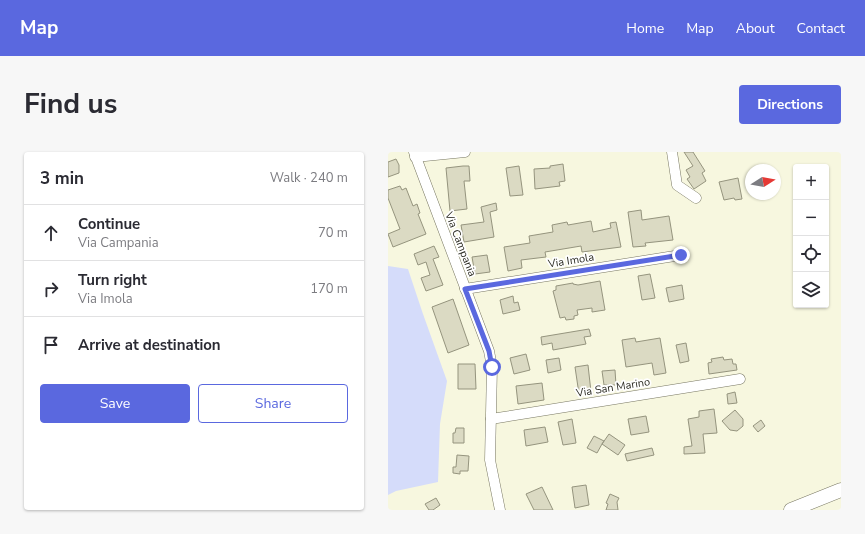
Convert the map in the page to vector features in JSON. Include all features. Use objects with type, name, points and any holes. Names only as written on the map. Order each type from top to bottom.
[{"type":"street","points":[[414,154],[465,152]]},
{"type":"street","points":[[672,152],[677,185],[696,198]]},
{"type":"street","name":"Via Campania","points":[[414,154],[489,351],[492,367],[490,460],[500,510]]},
{"type":"street","name":"Via Imola","points":[[465,289],[681,255]]},
{"type":"street","name":"Via San Marino","points":[[491,419],[740,380]]},
{"type":"street","points":[[792,510],[841,490]]},
{"type":"shaded area","points":[[388,266],[408,269],[447,381],[440,424],[438,482],[396,491],[388,495]]},
{"type":"building","points":[[684,152],[693,152],[705,171],[702,173],[706,181],[694,189],[687,179],[690,177],[686,170],[693,166]]},
{"type":"building","points":[[396,159],[399,165],[399,173],[388,177],[388,162]]},
{"type":"building","points":[[563,164],[565,181],[559,182],[560,186],[535,189],[534,169],[550,168],[550,166]]},
{"type":"building","points":[[469,166],[470,181],[464,181],[467,209],[450,211],[446,168]]},
{"type":"building","points":[[519,166],[523,195],[510,196],[506,168]]},
{"type":"building","points":[[738,178],[742,199],[735,200],[734,198],[724,200],[719,182]]},
{"type":"building","points":[[400,186],[402,190],[406,188],[413,206],[417,204],[420,213],[418,214],[426,234],[393,247],[388,234],[400,229],[388,198],[388,190]]},
{"type":"building","points":[[496,203],[497,210],[490,212],[494,237],[464,242],[461,225],[484,222],[481,207]]},
{"type":"building","points":[[641,210],[642,220],[669,216],[673,240],[645,243],[646,246],[633,247],[628,212]]},
{"type":"building","points":[[591,221],[593,232],[611,228],[610,223],[616,222],[621,247],[582,252],[581,246],[545,252],[546,257],[521,260],[522,268],[508,271],[504,247],[530,243],[529,236],[553,232],[552,225],[567,222],[568,225]]},
{"type":"building","points":[[434,246],[439,257],[433,259],[443,285],[426,291],[421,278],[430,275],[426,262],[418,265],[414,254]]},
{"type":"building","points":[[487,255],[490,272],[475,274],[472,257]]},
{"type":"building","points":[[650,274],[655,298],[642,300],[638,276]]},
{"type":"building","points":[[600,281],[605,310],[592,312],[592,308],[577,310],[578,315],[574,316],[574,319],[566,320],[565,317],[560,318],[553,291],[556,290],[556,286],[573,283],[578,285]]},
{"type":"building","points":[[682,285],[684,299],[669,302],[666,288]]},
{"type":"building","points":[[513,296],[514,303],[518,302],[520,310],[503,314],[500,300]]},
{"type":"building","points":[[453,299],[469,345],[448,353],[432,307]]},
{"type":"building","points":[[589,329],[591,336],[584,337],[586,344],[553,350],[552,343],[542,345],[541,337]]},
{"type":"building","points":[[635,338],[636,342],[660,338],[666,373],[654,375],[652,363],[626,367],[622,340]]},
{"type":"building","points":[[686,343],[689,361],[680,363],[676,345]]},
{"type":"building","points":[[526,354],[530,370],[514,374],[510,358]]},
{"type":"building","points":[[723,357],[724,360],[732,359],[733,364],[736,364],[737,370],[709,374],[708,363],[712,362],[711,359]]},
{"type":"building","points":[[559,358],[561,370],[548,373],[546,360]]},
{"type":"building","points":[[458,364],[475,364],[476,389],[458,389]]},
{"type":"building","points":[[588,365],[591,392],[579,394],[575,367]]},
{"type":"building","points":[[615,370],[616,385],[604,385],[602,371]]},
{"type":"building","points":[[542,383],[544,400],[518,404],[516,386]]},
{"type":"building","points":[[735,392],[737,403],[728,404],[727,394]]},
{"type":"building","points":[[714,409],[717,433],[703,434],[705,453],[684,454],[684,447],[692,446],[688,419],[699,417],[699,411]]},
{"type":"building","points":[[735,410],[743,419],[743,426],[737,431],[730,430],[722,421]]},
{"type":"building","points":[[646,416],[649,432],[631,435],[628,419]]},
{"type":"building","points":[[572,419],[576,443],[563,445],[558,422]]},
{"type":"building","points":[[761,420],[765,426],[758,432],[753,426]]},
{"type":"building","points":[[545,427],[548,442],[526,446],[524,430]]},
{"type":"building","points":[[456,428],[464,428],[464,443],[453,443],[453,433],[455,433]]},
{"type":"building","points":[[609,434],[625,445],[618,455],[602,444]]},
{"type":"building","points":[[594,436],[604,441],[597,453],[587,448]]},
{"type":"building","points":[[652,448],[654,455],[627,461],[625,454]]},
{"type":"building","points":[[457,455],[469,456],[468,471],[460,471],[460,474],[453,473],[453,467],[456,467]]},
{"type":"building","points":[[586,485],[589,505],[575,508],[572,487]]},
{"type":"building","points":[[542,487],[553,510],[534,510],[526,494]]},
{"type":"building","points":[[610,494],[619,498],[617,502],[618,510],[606,510],[608,504],[606,503]]},
{"type":"building","points":[[436,498],[440,505],[433,510],[429,510],[425,504]]},
{"type":"route","points":[[492,367],[489,351],[465,289],[681,255]]}]
